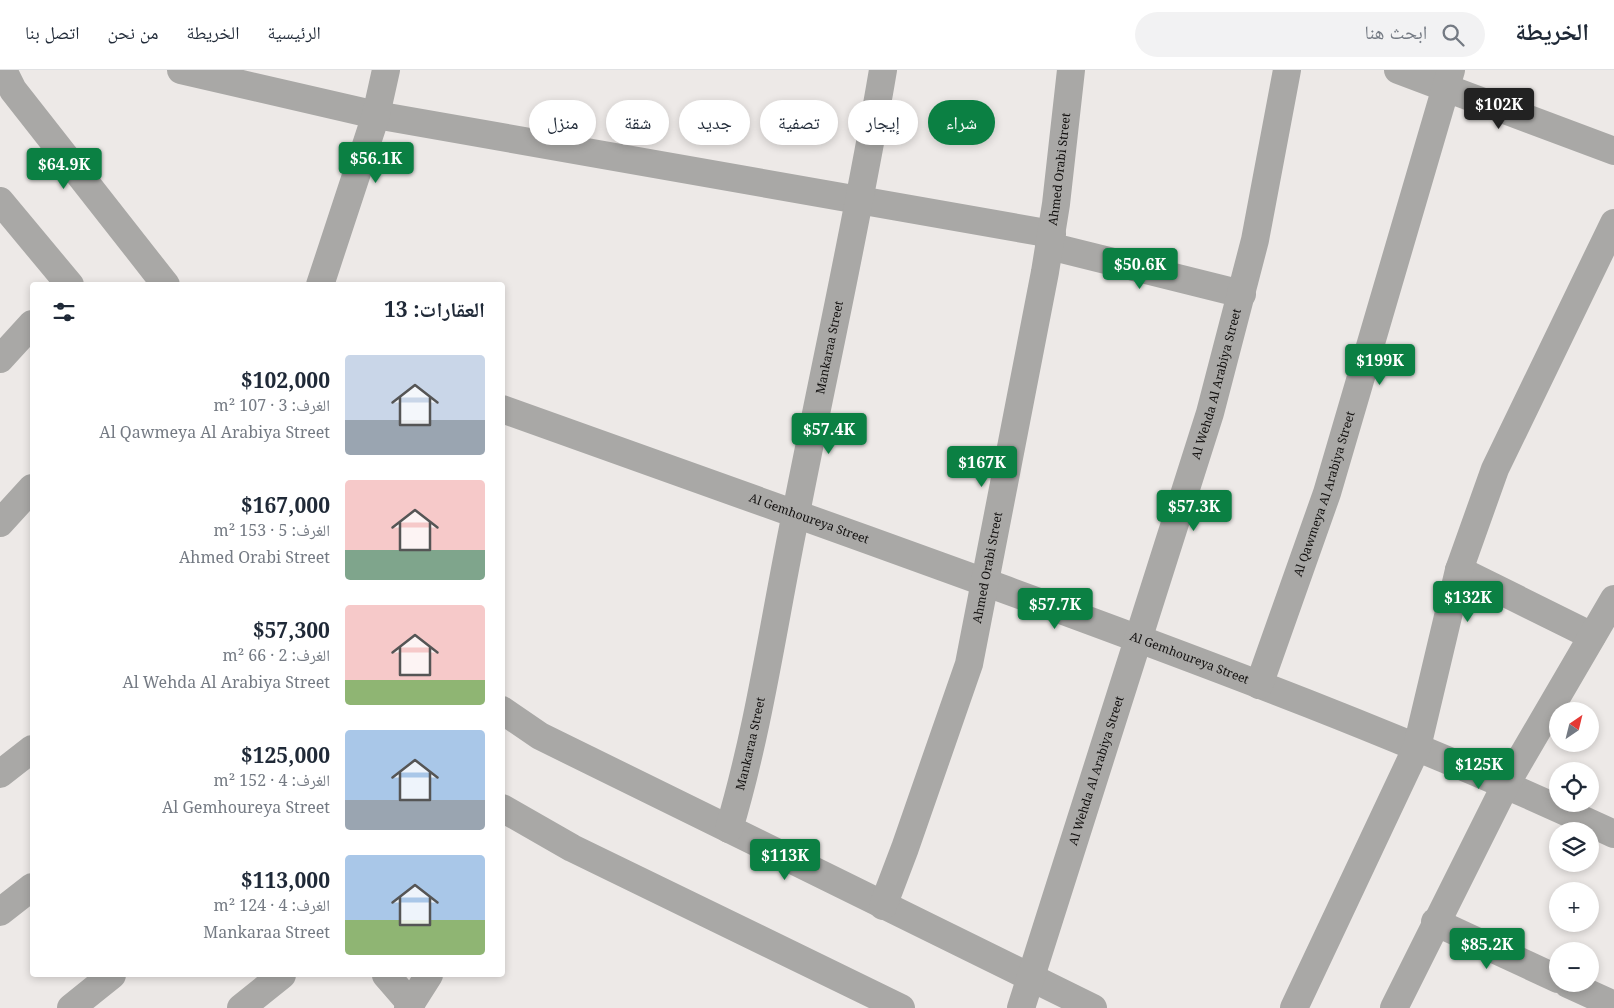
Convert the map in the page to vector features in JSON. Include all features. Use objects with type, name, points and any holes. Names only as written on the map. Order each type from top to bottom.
[{"type":"street","points":[[181,70],[376,115],[861,202],[1051,240],[1242,294]]},
{"type":"street","points":[[321,282],[376,115],[386,70]]},
{"type":"street","name":"Mankaraa Street","points":[[729,829],[760,708],[795,514],[861,202],[883,70]]},
{"type":"street","name":"Ahmed Orabi Street","points":[[883,906],[921,804],[969,664],[1051,240],[1071,70]]},
{"type":"street","name":"Al Wehda Al Arabiya Street","points":[[1021,1008],[1210,413],[1242,294],[1271,163],[1287,70]]},
{"type":"street","points":[[1398,70],[1448,78],[1614,151]]},
{"type":"street","name":"Al Qawmeya Al Arabiya Street","points":[[1259,684],[1327,493],[1448,78]]},
{"type":"street","points":[[5,88],[164,282]]},
{"type":"street","points":[[0,201],[67,282]]},
{"type":"street","points":[[1294,1008],[1417,747],[1459,570],[1495,469],[1614,224]]},
{"type":"street","points":[[0,359],[30,326]]},
{"type":"street","name":"Al Gemhoureya Street","points":[[505,410],[985,582],[1259,684],[1506,784],[1614,834]]},
{"type":"street","points":[[0,523],[30,490]]},
{"type":"street","points":[[1459,570],[1592,636]]},
{"type":"street","points":[[1394,1008],[1435,922],[1506,784],[1614,599]]},
{"type":"street","points":[[505,712],[540,736],[1093,1008]]},
{"type":"street","points":[[0,774],[30,751]]},
{"type":"street","points":[[505,810],[572,848],[901,1008]]},
{"type":"street","points":[[0,912],[30,889]]},
{"type":"street","points":[[1435,922],[1549,975]]},
{"type":"street","points":[[71,1008],[110,977]]},
{"type":"street","points":[[241,1008],[280,977]]},
{"type":"street","points":[[388,977],[410,1006],[428,977]]},
{"type":"street","points":[[1586,992],[1614,1005]]}]
